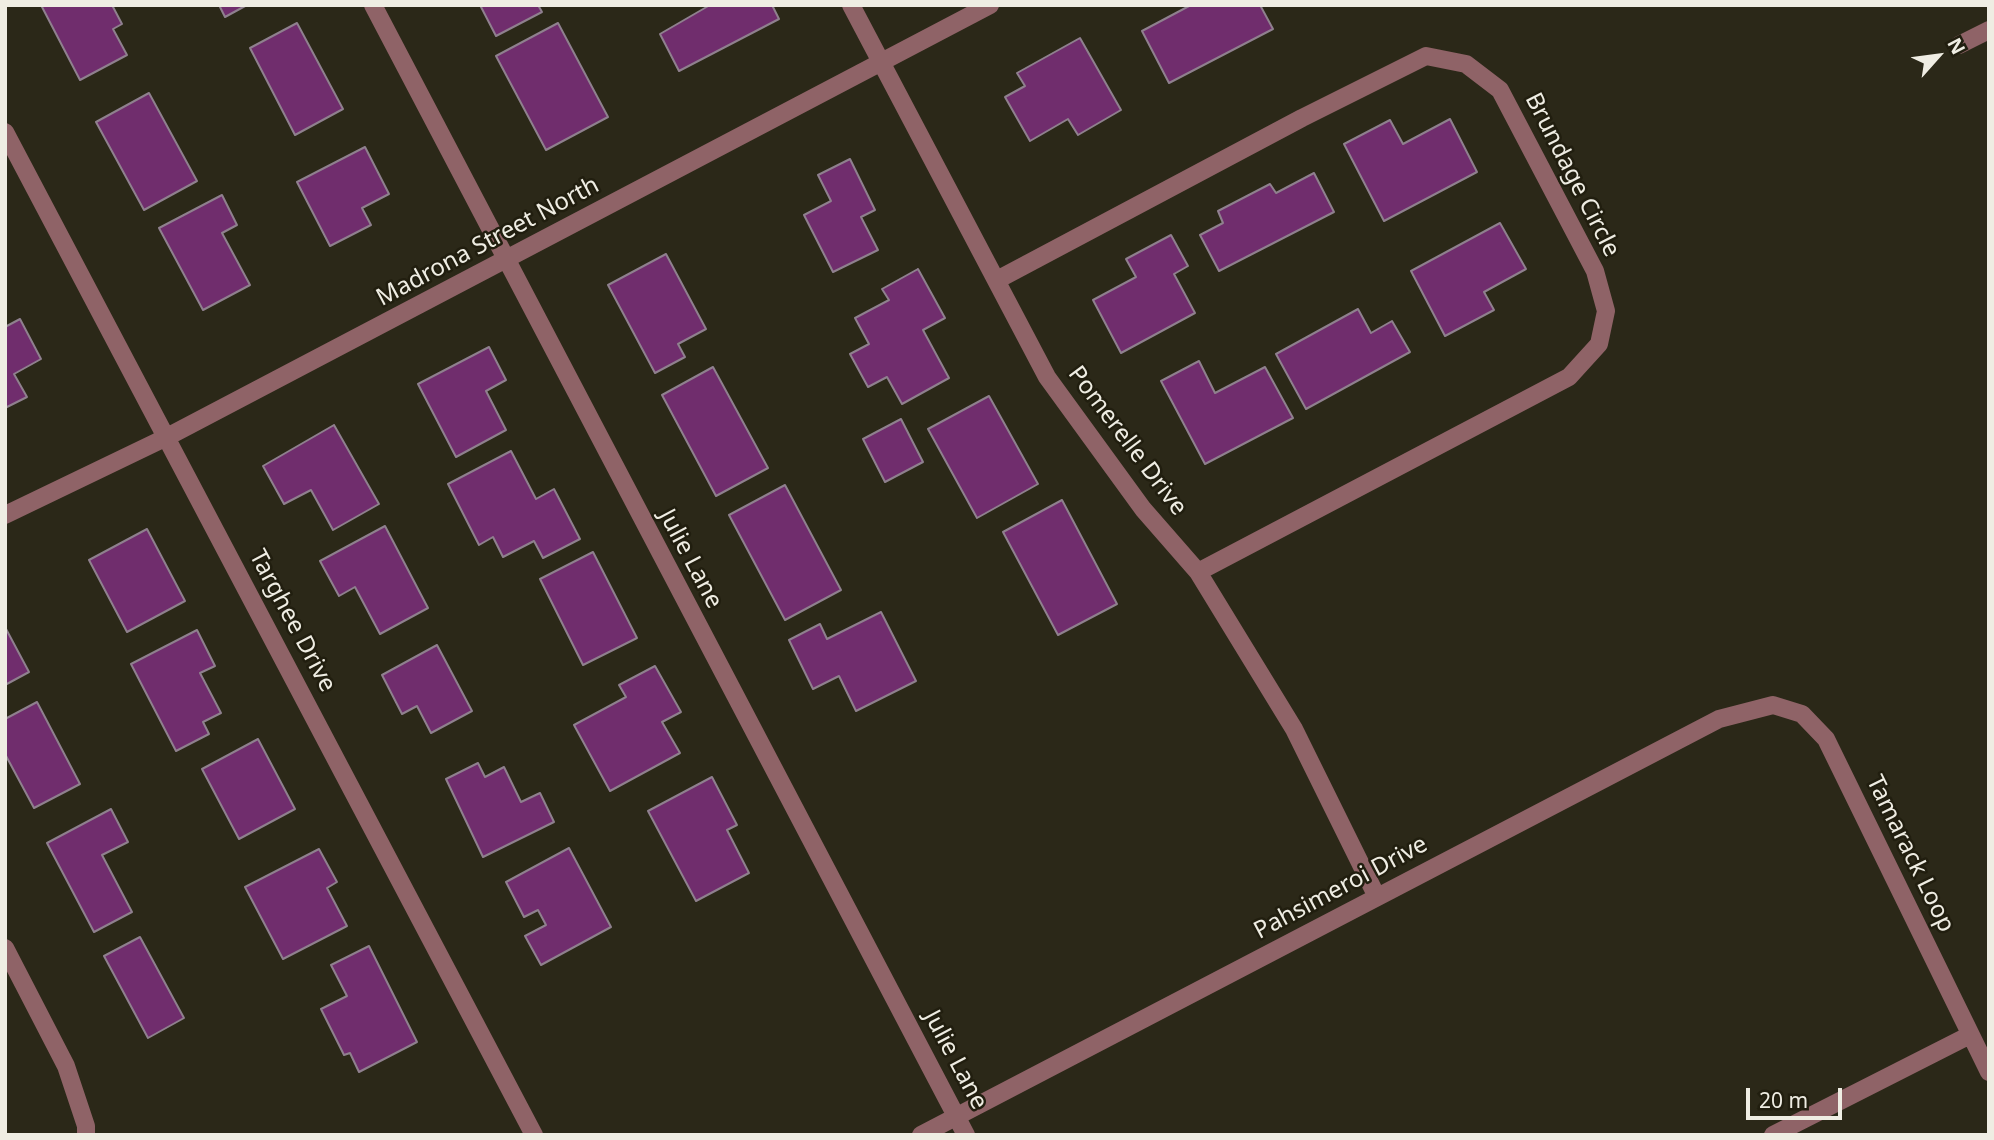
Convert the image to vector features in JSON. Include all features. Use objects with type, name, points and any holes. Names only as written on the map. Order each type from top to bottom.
[{"type":"street","name":"Julie Lane","points":[[373,5],[505,262],[966,1135]]},
{"type":"street","name":"Pomerelle Drive","points":[[851,5],[1047,377],[1143,509],[1198,572],[1294,729],[1377,897]]},
{"type":"street","name":"Madrona Street North","points":[[5,515],[167,437],[505,262],[990,5]]},
{"type":"street","points":[[1959,45],[1989,30]]},
{"type":"street","name":"Brundage Circle","points":[[997,281],[1302,118],[1426,56],[1466,64],[1500,90],[1595,271],[1606,311],[1599,344],[1569,377],[1198,572]]},
{"type":"street","name":"Targhee Drive","points":[[5,132],[534,1135]]},
{"type":"street","name":"Pahsimeroi Drive","points":[[921,1135],[1719,719],[1773,705],[1788,710]]},
{"type":"street","name":"Tamarack Loop","points":[[1788,710],[1802,714],[1826,739],[1989,1072]]},
{"type":"street","points":[[5,948],[66,1066],[86,1126],[86,1135]]},
{"type":"street","points":[[1773,1135],[1970,1035]]},
{"type":"building","points":[[41,5],[112,5],[122,24],[113,29],[127,55],[80,80]]},
{"type":"building","points":[[219,5],[247,5],[225,17]]},
{"type":"building","points":[[480,5],[538,5],[542,12],[496,36]]},
{"type":"building","points":[[710,5],[772,5],[779,19],[679,71],[660,34]]},
{"type":"building","points":[[1191,5],[1260,5],[1273,29],[1169,83],[1142,31]]},
{"type":"building","points":[[297,23],[343,109],[295,135],[250,48]]},
{"type":"building","points":[[558,23],[608,117],[546,150],[496,56]]},
{"type":"building","points":[[1080,38],[1121,110],[1078,135],[1068,119],[1030,141],[1005,97],[1025,86],[1017,73]]},
{"type":"building","points":[[149,93],[197,181],[144,210],[96,122]]},
{"type":"building","points":[[1450,119],[1477,172],[1384,221],[1344,144],[1390,120],[1403,144]]},
{"type":"building","points":[[365,147],[389,194],[362,208],[371,225],[330,246],[297,182]]},
{"type":"building","points":[[850,159],[875,210],[861,217],[878,250],[833,272],[804,215],[831,201],[818,175]]},
{"type":"building","points":[[1314,173],[1334,212],[1219,271],[1200,235],[1223,223],[1218,211],[1270,184],[1276,193]]},
{"type":"building","points":[[222,195],[237,225],[222,233],[250,285],[203,310],[159,228]]},
{"type":"building","points":[[1500,223],[1526,269],[1484,292],[1494,310],[1445,336],[1411,271]]},
{"type":"building","points":[[1171,235],[1188,266],[1174,274],[1195,313],[1121,353],[1093,300],[1136,277],[1126,259]]},
{"type":"building","points":[[666,254],[706,329],[678,344],[685,357],[655,373],[608,285]]},
{"type":"building","points":[[918,269],[945,318],[923,330],[949,378],[902,404],[887,377],[868,387],[850,354],[869,344],[855,318],[889,300],[882,289]]},
{"type":"building","points":[[1358,309],[1371,333],[1392,321],[1410,352],[1306,409],[1276,354]]},
{"type":"building","points":[[20,319],[41,359],[14,374],[27,397],[5,408],[5,327]]},
{"type":"building","points":[[489,347],[506,380],[486,391],[506,430],[456,457],[418,384]]},
{"type":"building","points":[[1199,361],[1215,393],[1265,367],[1293,418],[1205,464],[1161,381]]},
{"type":"building","points":[[713,367],[768,468],[716,496],[662,395]]},
{"type":"building","points":[[989,396],[1038,484],[977,518],[928,429]]},
{"type":"building","points":[[901,419],[923,462],[885,482],[863,439]]},
{"type":"building","points":[[334,425],[379,504],[333,530],[311,490],[284,504],[263,466]]},
{"type":"building","points":[[511,451],[536,499],[554,489],[580,539],[543,558],[534,541],[503,557],[493,537],[479,545],[448,484]]},
{"type":"building","points":[[785,485],[841,590],[785,620],[729,515]]},
{"type":"building","points":[[1062,500],[1117,604],[1058,635],[1003,532]]},
{"type":"building","points":[[385,526],[428,608],[380,634],[355,587],[339,596],[320,561]]},
{"type":"building","points":[[147,529],[185,601],[127,632],[89,560]]},
{"type":"building","points":[[593,552],[637,638],[583,665],[540,579]]},
{"type":"building","points":[[881,612],[916,681],[856,711],[839,676],[813,689],[789,640],[820,624],[827,639]]},
{"type":"building","points":[[5,627],[29,672],[5,685]]},
{"type":"building","points":[[197,630],[215,666],[200,673],[221,713],[203,722],[209,734],[176,751],[131,664]]},
{"type":"building","points":[[437,645],[472,711],[431,733],[417,706],[402,714],[382,675]]},
{"type":"building","points":[[655,666],[681,712],[662,722],[680,753],[610,791],[574,725],[626,697],[619,685]]},
{"type":"building","points":[[37,702],[80,784],[34,808],[5,754],[5,719]]},
{"type":"building","points":[[258,739],[295,809],[239,839],[202,769]]},
{"type":"building","points":[[478,763],[485,777],[504,767],[521,802],[540,793],[554,822],[483,857],[446,779]]},
{"type":"building","points":[[712,777],[737,825],[727,830],[749,873],[696,901],[648,811]]},
{"type":"building","points":[[111,809],[128,842],[102,855],[132,912],[94,932],[47,843]]},
{"type":"building","points":[[569,848],[611,927],[541,965],[525,936],[546,925],[538,910],[524,917],[506,882]]},
{"type":"building","points":[[319,849],[337,882],[327,888],[347,926],[283,959],[245,887]]},
{"type":"building","points":[[140,937],[184,1018],[148,1038],[104,956]]},
{"type":"building","points":[[369,946],[417,1042],[359,1072],[350,1053],[344,1055],[321,1009],[347,996],[331,965]]}]
